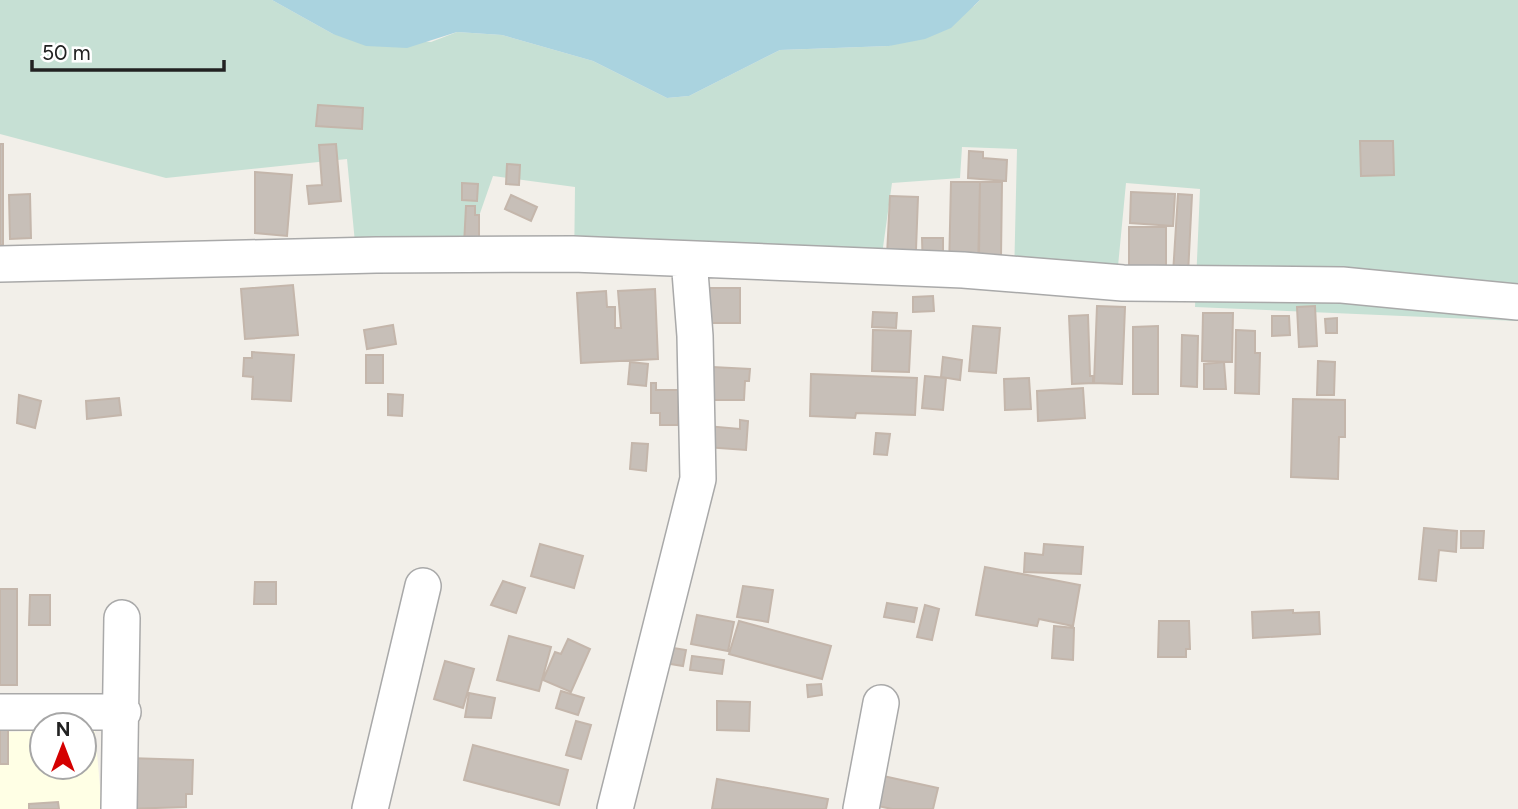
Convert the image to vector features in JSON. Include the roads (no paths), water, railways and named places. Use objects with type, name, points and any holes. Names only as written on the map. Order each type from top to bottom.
[{"type":"street","points":[[0,264],[376,255],[573,254],[963,270],[1123,283],[1342,285],[1518,302]]},
{"type":"street","points":[[615,809],[698,479],[695,336],[689,259]]},
{"type":"street","points":[[370,809],[423,586]]},
{"type":"street","points":[[119,809],[122,618]]},
{"type":"street","points":[[861,809],[881,703]]},
{"type":"street","points":[[0,712],[122,712]]},
{"type":"water","points":[[272,0],[980,0],[951,28],[925,39],[889,46],[780,50],[689,96],[667,98],[593,61],[502,35],[457,32],[407,48],[366,46],[333,34]]}]
